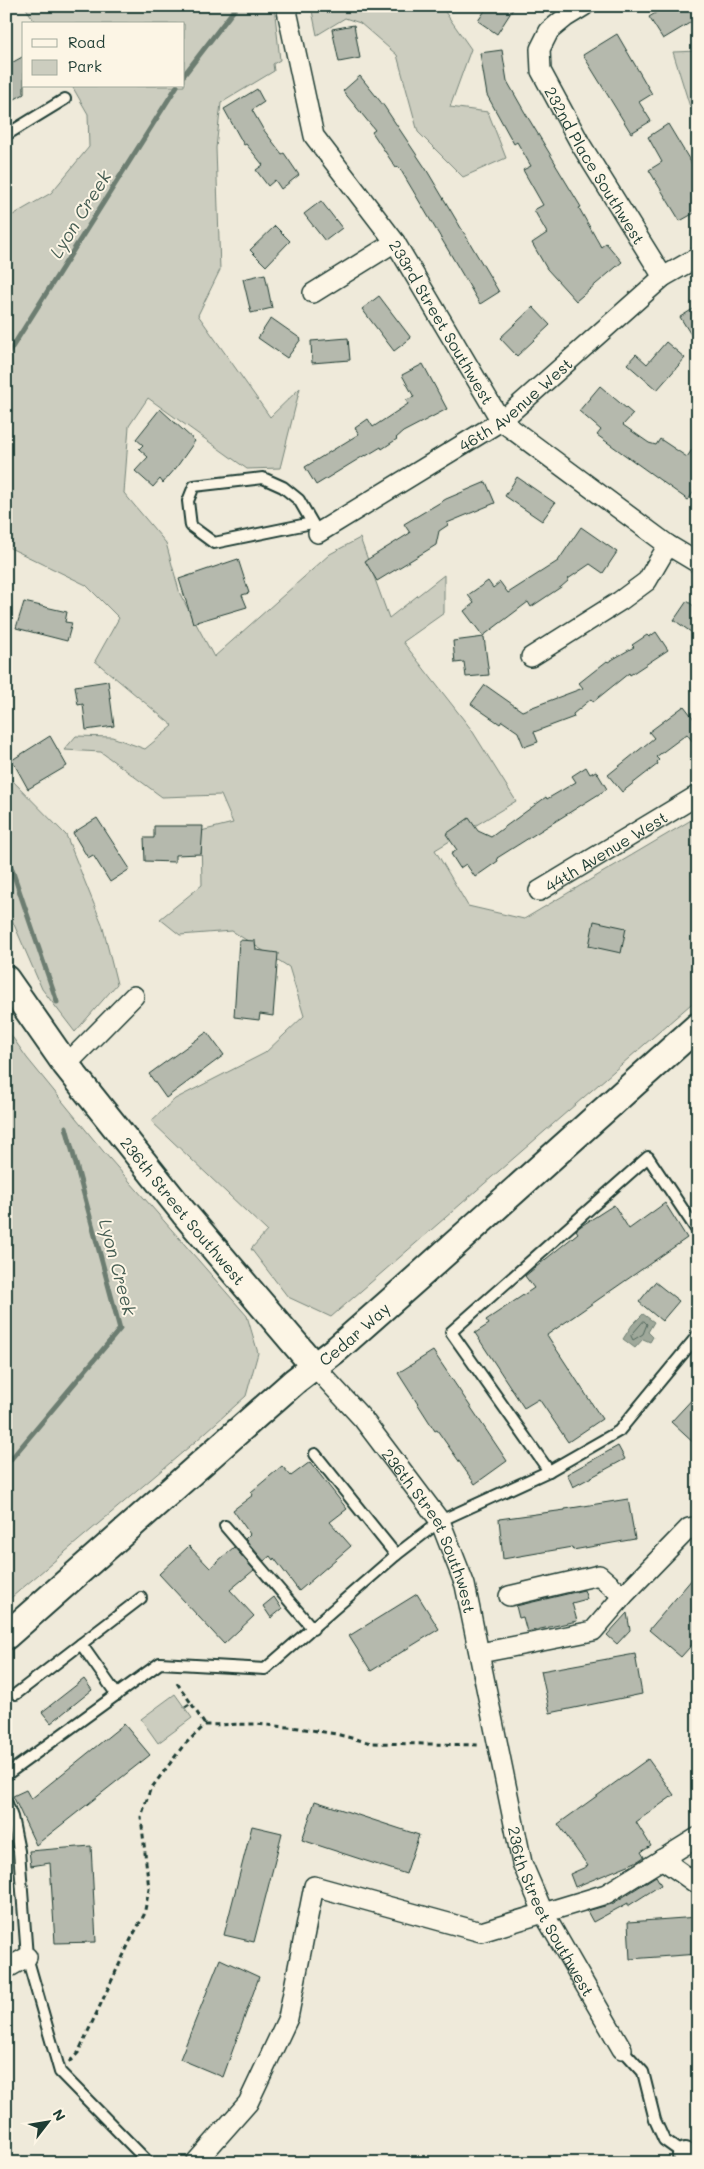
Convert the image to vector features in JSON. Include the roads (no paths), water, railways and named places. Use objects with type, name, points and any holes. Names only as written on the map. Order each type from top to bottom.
[{"type":"main road","name":"236th Street Southwest","points":[[6,979],[66,1065],[184,1213],[314,1366]]},
{"type":"main road","name":"Cedar Way","points":[[6,1636],[416,1279],[693,1034]]},
{"type":"street","name":"233rd Street Southwest","points":[[286,6],[314,136],[396,242],[501,420],[668,544],[698,563]]},
{"type":"street","name":"232nd Place Southwest","points":[[584,6],[566,17],[550,31],[540,49],[541,71],[581,145],[663,277]]},
{"type":"street","points":[[313,292],[396,242]]},
{"type":"street","name":"46th Avenue West","points":[[315,528],[501,420],[663,277],[698,257]]},
{"type":"street","points":[[531,657],[620,601],[647,581],[668,544]]},
{"type":"street","name":"44th Avenue West","points":[[539,891],[698,795]]},
{"type":"street","points":[[66,1065],[134,996]]},
{"type":"street","name":"236th Street Southwest","points":[[314,1366],[364,1420],[440,1521],[465,1586],[522,1863],[544,1914],[622,2050]]},
{"type":"street","points":[[480,1653],[593,1631],[623,1596],[689,1528],[698,1526]]},
{"type":"street","points":[[509,1596],[599,1575],[623,1596]]},
{"type":"street","points":[[195,2163],[248,2103],[288,2018],[314,1886],[481,1932],[606,1894],[698,1837]]},
{"type":"street","points":[[662,1859],[694,1882],[698,1882]]},
{"type":"street","points":[[6,1969],[26,1956]]},
{"type":"lane","points":[[6,136],[65,99]]},
{"type":"lane","points":[[262,478],[283,487],[299,500],[315,528],[214,543],[191,526],[188,501],[194,486],[262,478]]},
{"type":"lane","points":[[549,1471],[451,1332],[648,1157],[698,1232]]},
{"type":"lane","points":[[6,1775],[160,1663],[265,1669],[396,1555],[440,1521],[549,1471],[619,1431],[698,1335]]},
{"type":"lane","points":[[315,1454],[396,1555]]},
{"type":"lane","points":[[225,1526],[312,1629]]},
{"type":"lane","points":[[16,1694],[141,1598]]},
{"type":"lane","points":[[80,1644],[116,1694]]},
{"type":"lane","points":[[6,1801],[12,1818],[19,1851],[26,1956],[60,2072],[149,2163]]},
{"type":"lane","name":"236th Street Southwest","points":[[622,2050],[643,2072],[655,2120],[664,2140],[690,2155]]},
{"type":"water","points":[[643,1314],[654,1322],[648,1332],[653,1337],[650,1342],[643,1339],[635,1348],[623,1339],[632,1325]]},
{"type":"waterway","name":"Lyon Creek","points":[[185,74],[237,6]]},
{"type":"waterway","name":"Lyon Creek","points":[[6,357],[176,88]]},
{"type":"waterway","name":"Lyon Creek","points":[[6,852],[57,1002]]},
{"type":"waterway","name":"Lyon Creek","points":[[6,1465],[120,1329],[66,1127]]}]
